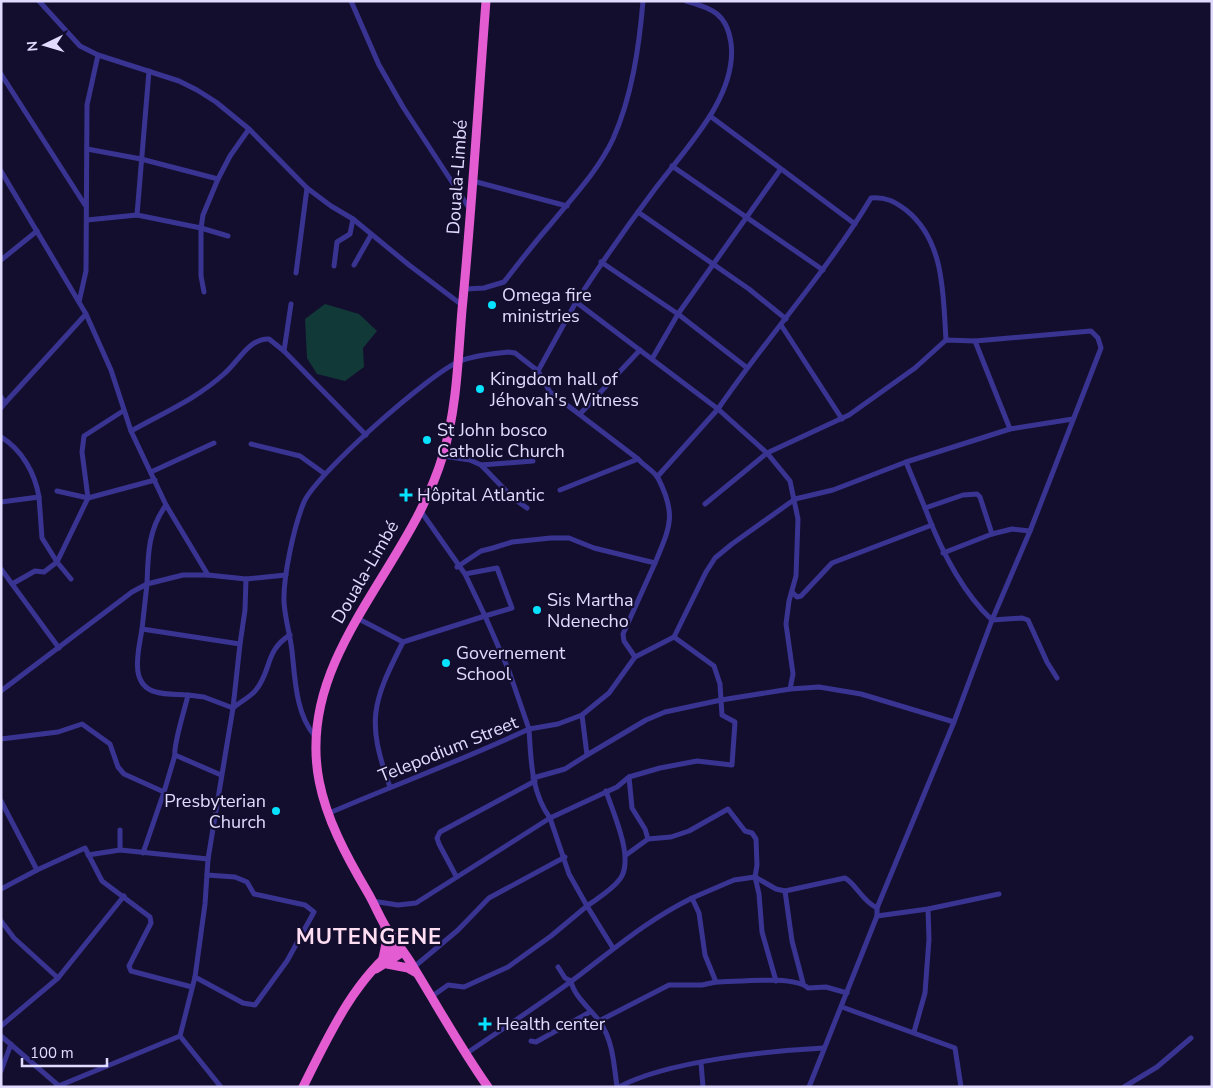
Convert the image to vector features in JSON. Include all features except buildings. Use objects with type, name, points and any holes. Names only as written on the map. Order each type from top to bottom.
[{"type":"highway","name":"Douala-Limbé","points":[[486,1],[466,288],[450,427],[443,456],[420,510],[357,618],[334,664],[322,701],[315,736],[318,776],[327,814],[342,850],[385,926],[416,971],[430,998],[488,1087]]},
{"type":"highway","points":[[385,926],[385,961]]},
{"type":"highway","points":[[303,1087],[335,1023],[373,970],[401,949]]},
{"type":"highway","points":[[385,961],[416,971]]},
{"type":"street","points":[[39,1],[80,46],[197,90],[249,129],[307,188],[331,206],[353,219],[371,235],[463,305]]},
{"type":"street","points":[[351,1],[384,73],[471,211]]},
{"type":"street","points":[[466,288],[484,288],[504,282],[567,206],[589,177],[613,139],[640,44],[643,1]]},
{"type":"street","points":[[538,370],[601,262],[710,116],[731,70],[732,52],[729,28],[720,15],[702,5],[686,1]]},
{"type":"street","points":[[79,302],[86,271],[87,105],[98,54]]},
{"type":"street","points":[[137,215],[149,72]]},
{"type":"street","points":[[1,74],[86,206]]},
{"type":"street","points":[[710,116],[855,224]]},
{"type":"street","points":[[204,292],[201,276],[201,228],[203,215],[230,156],[249,129]]},
{"type":"street","points":[[86,149],[141,159],[218,179]]},
{"type":"street","points":[[672,166],[823,270]]},
{"type":"street","points":[[652,360],[678,314],[780,170]]},
{"type":"street","points":[[1,171],[86,314],[111,370],[131,431],[166,505],[208,575]]},
{"type":"street","points":[[472,181],[567,206]]},
{"type":"street","points":[[296,273],[307,188]]},
{"type":"street","points":[[658,477],[718,409],[746,367],[823,270],[871,198],[890,199],[918,219],[936,252],[944,295],[946,340]]},
{"type":"street","points":[[638,212],[713,264],[786,319]]},
{"type":"street","points":[[87,220],[137,215],[201,228],[228,236]]},
{"type":"street","points":[[334,266],[337,242],[350,234],[353,219]]},
{"type":"street","points":[[1,260],[37,231]]},
{"type":"street","points":[[354,265],[371,235]]},
{"type":"street","points":[[601,262],[678,314],[746,367]]},
{"type":"street","points":[[576,302],[718,409],[766,452],[788,476],[795,498],[798,532],[796,576],[786,624],[793,674],[790,689]]},
{"type":"street","points":[[284,351],[291,304]]},
{"type":"street","points":[[3,405],[86,314]]},
{"type":"street","points":[[781,325],[842,419]]},
{"type":"street","points":[[705,504],[766,452],[842,419],[902,378],[946,340],[975,341],[1091,331],[1098,338],[1101,348],[1030,531],[992,620],[954,722],[877,908],[877,916],[842,1007],[808,1087]]},
{"type":"street","points":[[131,431],[211,384],[259,339],[269,339],[284,351],[366,435]]},
{"type":"street","points":[[975,341],[1010,429]]},
{"type":"street","points":[[580,414],[640,350]]},
{"type":"street","points":[[315,736],[303,719],[284,600],[286,575],[304,502],[325,474],[366,435],[426,384],[458,362],[508,352],[515,353],[538,370],[550,392],[638,459],[658,477],[671,517],[670,527],[623,634],[624,642],[635,657]]},
{"type":"street","points":[[1,397],[3,405]]},
{"type":"street","points":[[12,584],[35,571],[44,572],[57,562],[88,498],[82,452],[84,436],[123,411]]},
{"type":"street","points":[[420,510],[457,567],[465,574],[509,671],[529,729],[558,724],[582,715],[609,693],[635,657],[674,636],[691,599],[716,558],[795,498],[833,490],[906,462],[1010,429],[1073,419]]},
{"type":"street","points":[[1,437],[18,452],[31,470],[39,497],[42,538],[57,562],[71,579]]},
{"type":"street","points":[[151,472],[214,443]]},
{"type":"street","points":[[251,444],[300,456],[325,474]]},
{"type":"street","points":[[443,456],[470,460],[481,465],[513,498],[527,508]]},
{"type":"street","points":[[560,490],[638,459]]},
{"type":"street","points":[[481,465],[533,461]]},
{"type":"street","points":[[906,462],[943,553],[977,604],[992,620]]},
{"type":"street","points":[[57,492],[88,498],[155,480]]},
{"type":"street","points":[[925,508],[963,495],[977,494],[980,497],[992,534]]},
{"type":"street","points":[[1,502],[39,497]]},
{"type":"street","points":[[166,505],[158,517],[149,542],[147,584],[137,666],[138,675],[155,692],[204,697],[233,708]]},
{"type":"street","points":[[792,592],[797,598],[801,596],[832,563],[932,525]]},
{"type":"street","points":[[943,553],[992,534],[1012,529],[1030,531]]},
{"type":"street","points":[[457,567],[481,551],[512,542],[551,538],[568,538],[594,548],[654,563]]},
{"type":"street","points":[[390,787],[377,746],[374,723],[375,710],[390,667],[403,642],[512,608],[498,569],[493,568],[465,574]]},
{"type":"street","points":[[1,569],[59,648]]},
{"type":"street","points":[[1,691],[132,592],[147,584],[183,575],[208,575],[246,580],[286,575]]},
{"type":"street","points":[[180,1036],[195,976],[208,859],[233,708],[245,610],[246,580]]},
{"type":"street","points":[[357,618],[403,642]]},
{"type":"street","points":[[992,620],[1022,618],[1028,620],[1047,662],[1057,678]]},
{"type":"street","points":[[142,629],[240,644]]},
{"type":"street","points":[[233,708],[256,690],[271,652],[282,640],[290,635]]},
{"type":"street","points":[[372,901],[398,905],[416,902],[550,818],[618,787],[629,778],[697,761],[732,765],[735,722],[722,715],[720,684],[714,666],[674,636]]},
{"type":"street","points":[[456,876],[439,844],[440,832],[534,779],[565,769],[646,720],[665,712],[721,700],[790,689],[819,687],[861,694],[954,722]]},
{"type":"street","points":[[143,853],[175,755],[173,748],[182,726],[188,695]]},
{"type":"street","points":[[582,715],[587,755]]},
{"type":"street","points":[[1,739],[48,734],[85,725],[110,744],[118,766],[124,774],[164,792]]},
{"type":"street","name":"Telepodium Street","points":[[327,814],[390,787],[474,755],[529,729],[534,779],[541,804],[550,818],[565,857],[569,874],[613,948]]},
{"type":"street","points":[[175,755],[221,775]]},
{"type":"street","points":[[629,778],[632,808],[645,829],[648,839]]},
{"type":"street","points":[[430,998],[448,985],[464,987],[508,967],[615,886],[622,877],[626,866],[626,855],[606,791]]},
{"type":"street","points":[[1,800],[37,870]]},
{"type":"street","points":[[626,855],[648,839],[671,837],[689,831],[728,809],[745,831],[752,833],[756,839],[754,845],[757,865],[755,877],[759,894],[764,942],[776,981]]},
{"type":"street","points":[[120,830],[120,850]]},
{"type":"street","points":[[1,889],[85,848],[102,881],[113,891],[124,896],[151,920],[129,966],[132,971],[192,987]]},
{"type":"street","points":[[88,855],[120,850],[208,859]]},
{"type":"street","points":[[416,971],[489,898],[565,857]]},
{"type":"street","points":[[195,976],[243,1003],[256,1005],[287,961],[314,912],[305,905],[254,894],[247,882],[235,877],[207,875]]},
{"type":"street","points":[[467,1053],[571,981],[613,948],[665,912],[734,880],[755,877],[776,889],[785,891],[845,878],[862,895],[865,901],[877,908]]},
{"type":"street","points":[[785,891],[792,941],[803,983],[808,988],[826,987],[847,993]]},
{"type":"street","points":[[877,916],[928,909],[999,894]]},
{"type":"street","points":[[1,1026],[58,978],[124,896]]},
{"type":"street","points":[[692,898],[699,913],[705,955],[716,982]]},
{"type":"street","points":[[914,1032],[925,993],[929,939],[928,909]]},
{"type":"street","points":[[1,921],[14,938],[58,978]]},
{"type":"street","points":[[558,967],[564,978],[571,981]]},
{"type":"street","points":[[571,981],[572,986],[590,1012],[599,1021],[609,1043],[618,1087],[652,1074],[701,1063],[824,1048]]},
{"type":"street","points":[[599,1021],[669,985],[776,981],[803,983]]},
{"type":"street","points":[[842,1007],[955,1048],[961,1087]]},
{"type":"street","points":[[531,1041],[536,1042],[590,1012]]},
{"type":"street","points":[[1,1036],[58,1086],[180,1036]]},
{"type":"street","points":[[180,1036],[221,1087]]},
{"type":"street","points":[[1124,1087],[1157,1067],[1191,1038]]},
{"type":"street","points":[[1,1071],[11,1044]]},
{"type":"street","points":[[701,1063],[703,1087]]},
{"type":"green space","points":[[325,304],[359,314],[377,331],[363,348],[364,367],[345,381],[317,374],[307,358],[305,319]]},
{"type":"place","name":"Omega fire ministries","points":[[492,305]]},
{"type":"place","name":"Kingdom hall of Jéhovah's Witness","points":[[480,389]]},
{"type":"place","name":"St John bosco Catholic Church","points":[[427,440]]},
{"type":"place","name":"Hôpital Atlantic","points":[[406,495]]},
{"type":"place","name":"Sis Martha Ndenecho","points":[[537,610]]},
{"type":"place","name":"Governement School","points":[[446,663]]},
{"type":"place","name":"Presbyterian Church","points":[[276,811]]},
{"type":"place","name":"Health center","points":[[485,1024]]},
{"type":"district","name":"MUTENGENE","points":[[369,937]]}]
